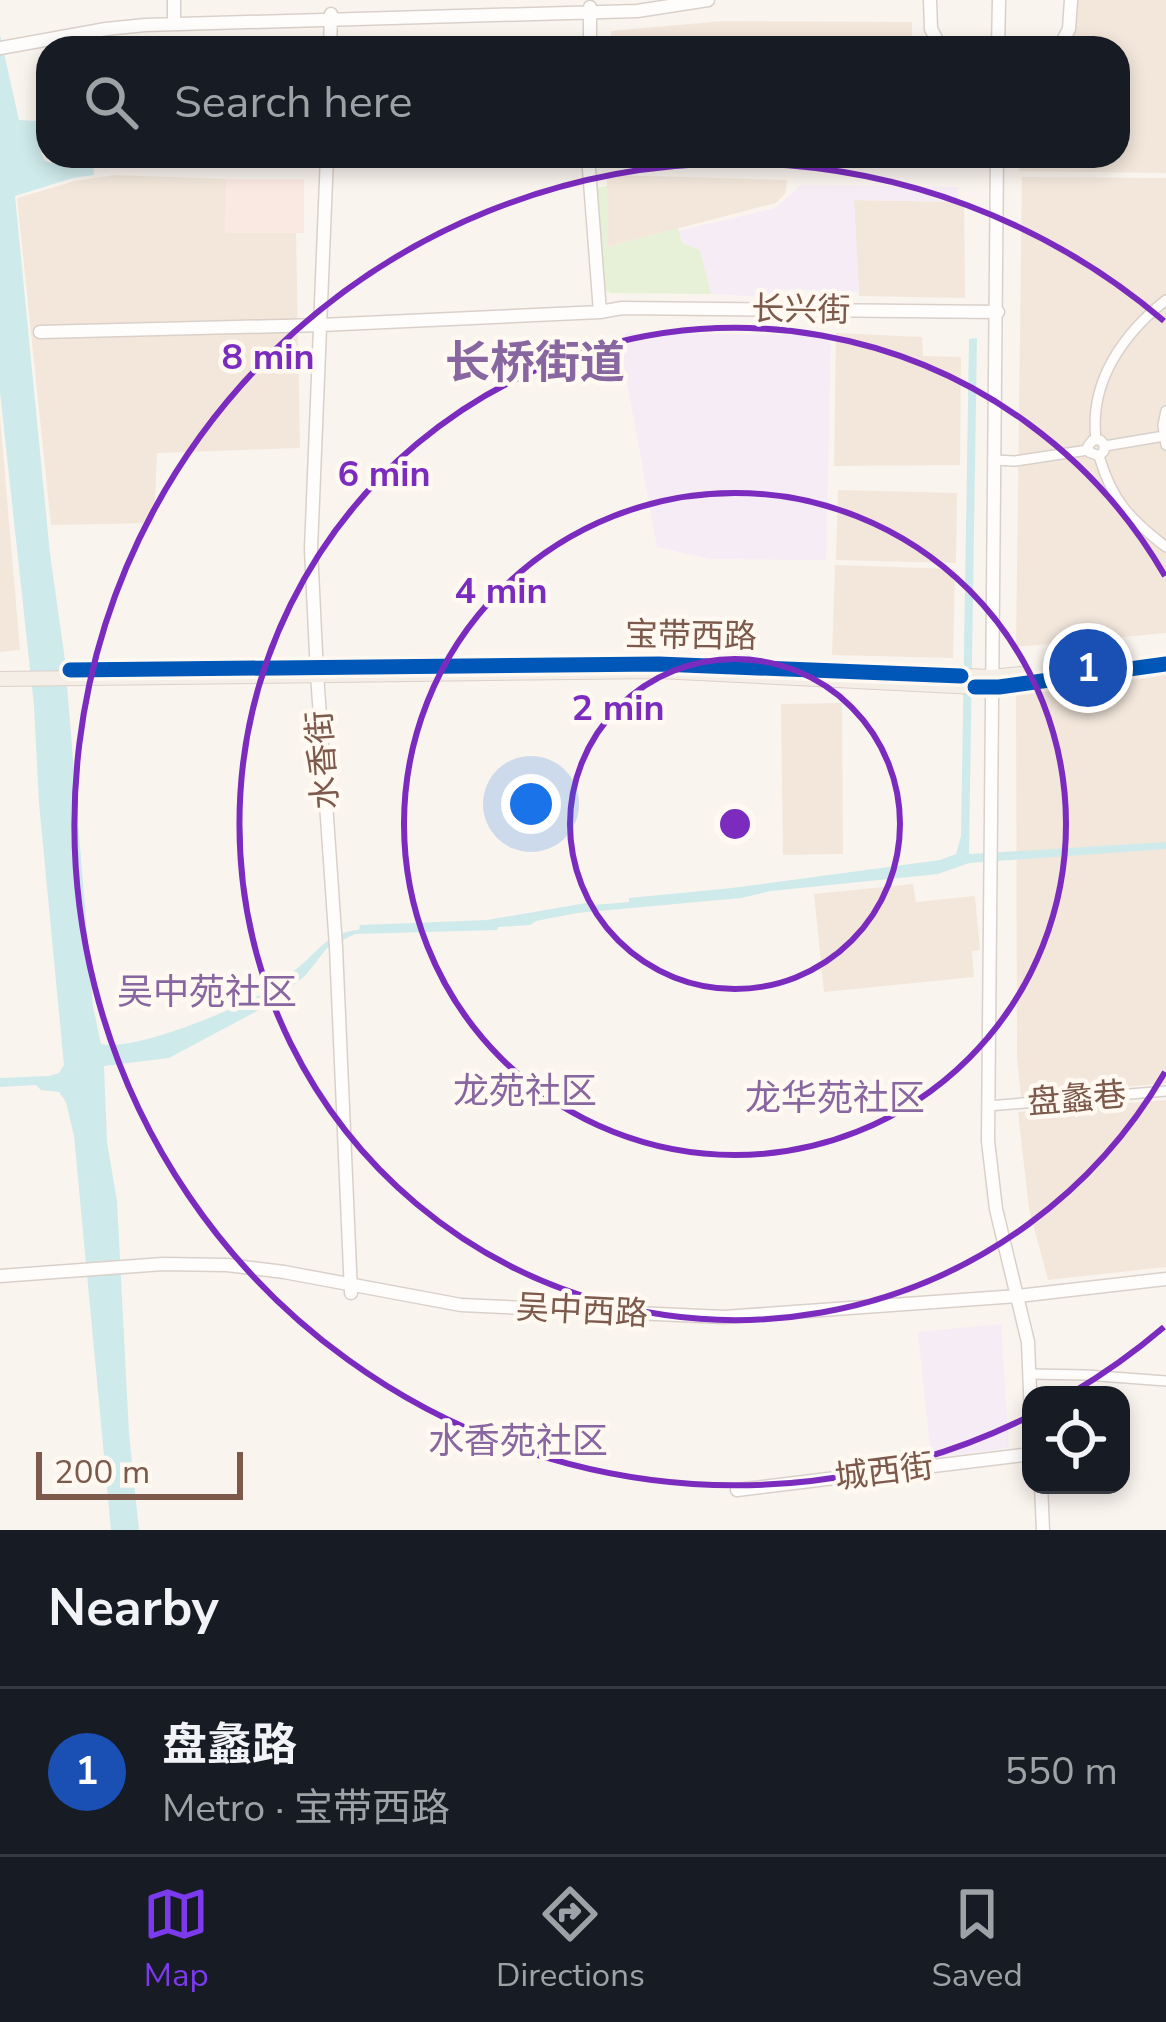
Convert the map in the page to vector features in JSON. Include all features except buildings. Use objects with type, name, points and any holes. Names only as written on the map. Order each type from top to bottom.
[{"type":"main road","points":[[174,0],[174,20]]},
{"type":"main road","points":[[590,9],[670,0]]},
{"type":"main road","points":[[57,36],[174,20],[649,10],[708,0]]},
{"type":"main road","points":[[930,0],[935,36]]},
{"type":"main road","points":[[1002,36],[1003,0]]},
{"type":"main road","points":[[1066,36],[1071,0]]},
{"type":"main road","points":[[590,9],[590,36]]},
{"type":"main road","points":[[330,36],[331,16]]},
{"type":"main road","points":[[2,44],[36,39]]},
{"type":"main road","name":"水香街","points":[[326,168],[311,549],[351,1289]]},
{"type":"main road","points":[[590,168],[600,312]]},
{"type":"main road","points":[[1001,168],[997,460],[981,681],[993,858],[993,1194],[1023,1299],[1036,1386]]},
{"type":"main road","name":"长兴街","points":[[40,332],[600,312],[999,316]]},
{"type":"main road","name":"宝带西路","points":[[0,675],[659,671],[981,681],[1166,660]]},
{"type":"main road","name":"吴中西路","points":[[0,1279],[126,1270],[226,1272],[478,1306],[724,1317],[1023,1299],[1166,1282]]},
{"type":"main road","points":[[1033,1386],[1034,1374]]},
{"type":"main road","name":"城西街","points":[[737,1490],[1022,1455]]},
{"type":"main road","points":[[1037,1494],[1039,1530]]},
{"type":"street","points":[[1166,300],[1124,339],[1101,382],[1096,406],[1106,479],[1129,517],[1166,548]]},
{"type":"street","points":[[997,460],[1088,449],[1090,455],[1100,447],[1165,440],[1166,411]]},
{"type":"street","name":"盘蠡巷","points":[[991,1106],[1166,1091]]},
{"type":"street","points":[[1034,1374],[1166,1381]]},
{"type":"shaded area","points":[[1076,0],[1166,0],[1166,173],[1019,171],[1130,168],[1130,36],[1073,36]]},
{"type":"shaded area","points":[[723,21],[912,22],[912,36],[611,36],[611,31]]},
{"type":"shaded area","points":[[115,175],[226,179],[226,232],[296,233],[300,448],[157,453],[154,523],[51,525],[17,198]]},
{"type":"shaded area","points":[[607,175],[787,180],[785,194],[776,203],[607,247]]},
{"type":"shaded area","points":[[1022,177],[1166,178],[1166,633],[1016,647]]},
{"type":"shaded area","points":[[226,179],[304,179],[304,233],[225,233]]},
{"type":"shaded area","points":[[801,185],[958,187],[958,202],[854,200],[859,292],[776,289],[766,297],[711,294],[700,250],[682,243],[679,231],[775,208]]},
{"type":"shaded area","points":[[854,200],[964,202],[965,298],[859,296]]},
{"type":"shaded area","points":[[626,333],[823,335],[831,344],[826,560],[710,559],[657,547],[620,342]]},
{"type":"shaded area","points":[[836,333],[922,337],[923,356],[961,357],[960,465],[834,466]]},
{"type":"shaded area","points":[[0,416],[20,650],[0,652]]},
{"type":"shaded area","points":[[838,490],[957,493],[956,563],[836,560]]},
{"type":"shaded area","points":[[835,565],[955,569],[953,658],[832,655]]},
{"type":"shaded area","points":[[1166,670],[1166,1083],[1021,1097],[1016,687]]},
{"type":"shaded area","points":[[842,703],[843,854],[783,855],[781,704]]},
{"type":"shaded area","points":[[913,884],[916,902],[975,896],[980,950],[972,951],[974,977],[824,992],[814,894]]},
{"type":"shaded area","points":[[1166,1100],[1166,1267],[1048,1280],[1029,1209],[1018,1112]]},
{"type":"shaded area","points":[[1001,1324],[1009,1448],[931,1458],[918,1332]]},
{"type":"green space","points":[[607,186],[608,247],[678,228],[682,243],[700,250],[711,294],[606,291],[594,192]]},
{"type":"water","points":[[0,35],[19,120],[36,121],[36,168],[93,168],[94,175],[15,196],[65,660],[93,1006],[101,1044],[155,1037],[257,997],[329,940],[359,930],[360,925],[487,920],[592,902],[629,902],[629,898],[940,860],[956,854],[961,836],[969,339],[977,338],[969,854],[1166,842],[1166,849],[969,863],[938,874],[577,913],[497,930],[355,934],[327,948],[305,976],[270,1004],[169,1058],[104,1066],[139,1530],[111,1530],[74,1136],[66,1102],[59,1092],[36,1085],[0,1087],[0,1078],[49,1076],[64,1065],[34,706],[0,392]]},
{"type":"cycle path","points":[[70,670],[659,664],[961,676]]},
{"type":"cycle path","points":[[975,687],[1166,664]]},
{"type":"place","name":"盘蠡路","points":[[1088,668]]},
{"type":"district","name":"长桥街道","points":[[535,363]]},
{"type":"district","name":"吴中苑社区","points":[[207,992]]},
{"type":"district","name":"龙苑社区","points":[[525,1091]]},
{"type":"district","name":"龙华苑社区","points":[[835,1098]]},
{"type":"district","name":"水香苑社区","points":[[518,1441]]}]
